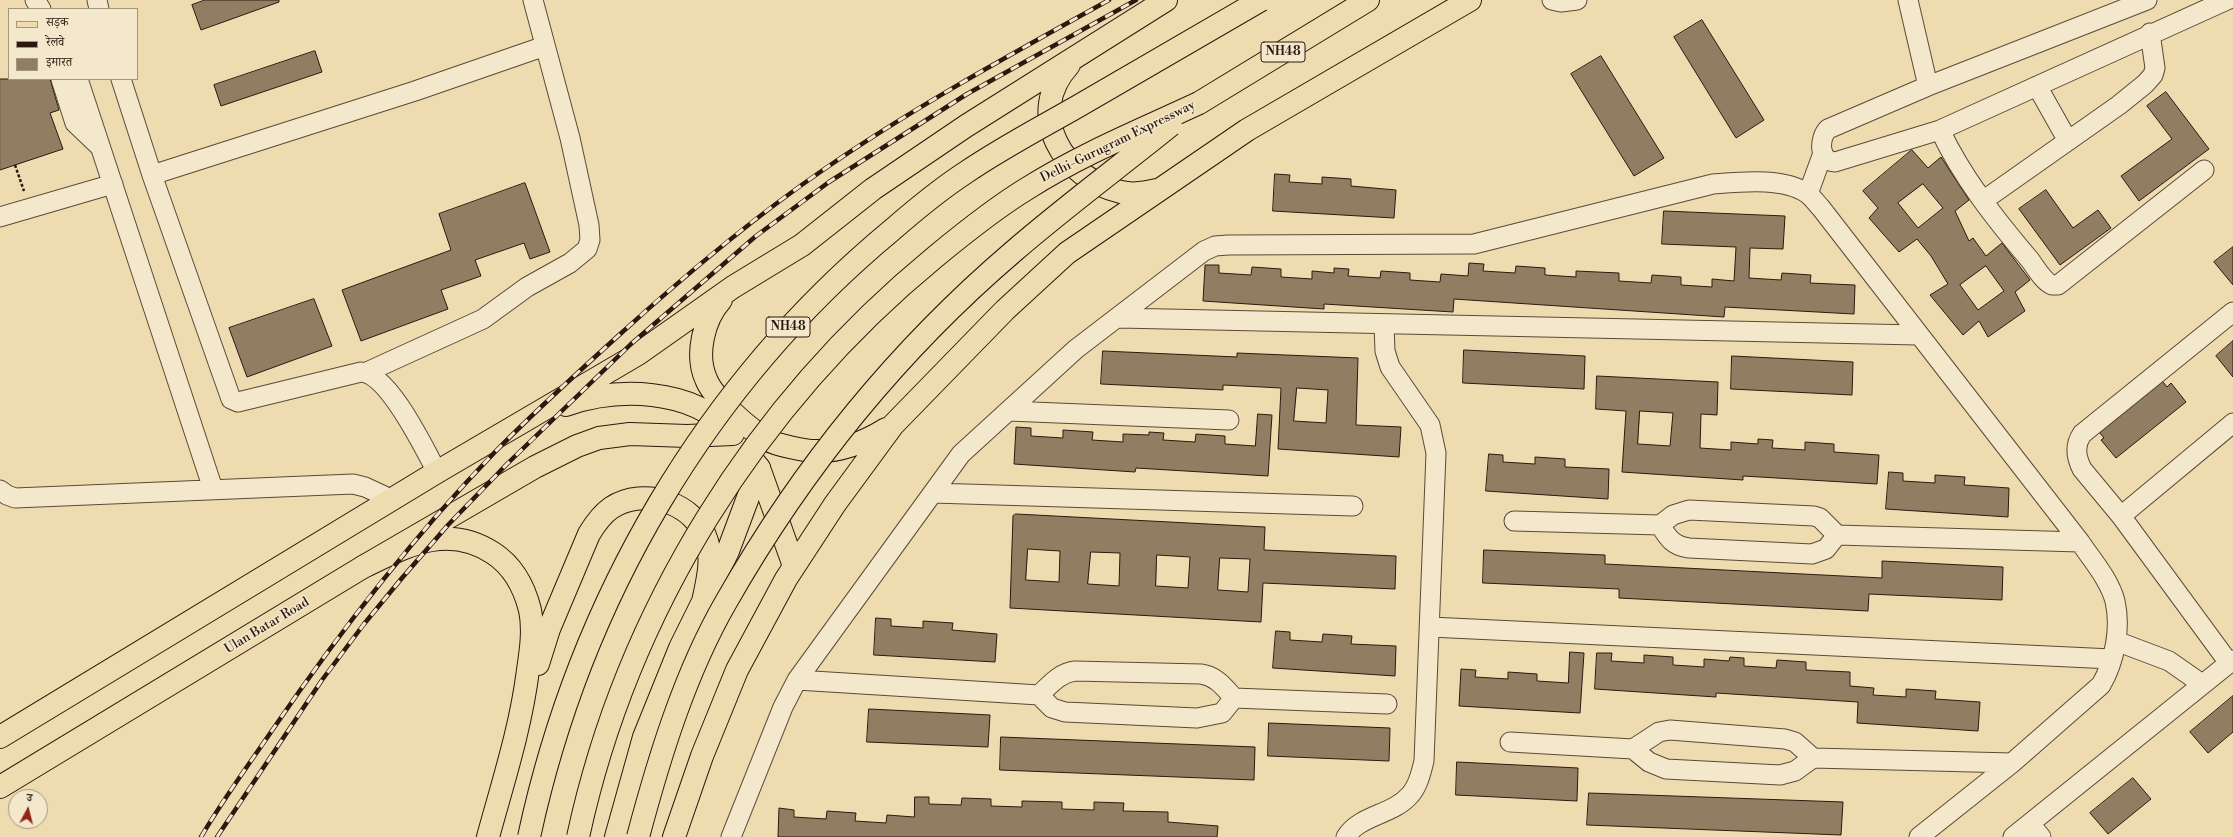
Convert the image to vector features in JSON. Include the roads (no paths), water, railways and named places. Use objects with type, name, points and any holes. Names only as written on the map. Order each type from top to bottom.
[{"type":"main road","points":[[0,737],[437,472],[522,424],[638,354],[733,287],[802,245],[873,189],[966,126],[1166,0]]},
{"type":"main road","name":"NH48","points":[[529,837],[546,767],[569,696],[593,632],[618,577],[645,525],[680,468],[708,428],[782,333],[829,285],[875,243],[965,173],[1261,0]]},
{"type":"main road","name":"Delhi-Gurugram Expressway","points":[[578,837],[605,736],[623,684],[677,570],[711,511],[751,452],[803,384],[855,329],[903,283],[965,232],[1014,197],[1074,162],[1199,103],[1368,0]]},
{"type":"main road","points":[[674,837],[702,756],[736,670],[794,566],[834,504],[892,425],[1005,310],[1067,253],[1247,130],[1470,0]]},
{"type":"main road","points":[[1077,56],[1060,75],[1048,106],[1050,129],[1059,149],[1074,168],[1087,178],[1105,187],[1121,192],[1139,194],[1160,190]]},
{"type":"main road","points":[[638,837],[676,714],[725,603],[801,483],[837,436],[916,345],[1008,257],[1199,103]]},
{"type":"main road","points":[[733,287],[712,310],[702,346],[702,364],[706,380],[729,410],[769,441],[815,452],[848,447],[873,437],[892,425]]},
{"type":"main road","points":[[522,424],[567,404],[603,396],[633,394],[676,400],[701,408],[721,420],[759,468],[794,566]]},
{"type":"main road","name":"Ulan Batar Road","points":[[0,787],[363,567],[535,467],[599,438],[630,434],[687,436],[733,434]]},
{"type":"main road","points":[[616,837],[644,737],[680,648],[728,551],[759,468]]},
{"type":"main road","points":[[488,837],[523,711],[549,629],[571,574],[589,534],[598,520],[612,508],[632,500],[652,499],[672,504],[689,512],[699,524],[707,540],[710,554],[709,572],[703,602]]},
{"type":"main road","points":[[363,567],[401,549],[433,538],[450,538],[469,542],[489,550],[505,562],[516,575],[530,610],[532,632],[523,711]]},
{"type":"street","points":[[121,80],[152,175],[233,401],[238,402],[361,372],[367,372],[483,319],[527,287],[570,263],[587,249],[590,240],[589,225],[570,138],[533,0]]},
{"type":"street","points":[[1552,0],[1562,2],[1577,0]]},
{"type":"street","points":[[1908,0],[1928,86]]},
{"type":"street","points":[[1808,194],[1823,153],[1821,139],[1822,134],[1828,129],[1928,86],[2147,0]]},
{"type":"street","points":[[1823,153],[1830,162],[1835,162],[1940,130],[2218,2]]},
{"type":"street","points":[[1984,200],[2119,105],[2150,78],[2155,68],[2150,33]]},
{"type":"street","points":[[152,175],[415,91],[545,46]]},
{"type":"street","points":[[61,80],[75,123],[101,148]]},
{"type":"street","points":[[78,80],[212,489]]},
{"type":"street","points":[[2037,86],[2068,141]]},
{"type":"street","points":[[1940,130],[1951,154],[1984,200],[2044,279],[2049,284],[2054,286],[2204,170]]},
{"type":"street","points":[[731,837],[783,707],[797,680],[961,454],[1076,349],[1119,318],[1195,257],[1215,246],[1474,244],[1713,184],[1744,182],[1784,185],[1808,194],[1821,208],[2080,542],[2105,579],[2114,600],[2114,650],[2108,672],[2101,684],[2012,763],[1918,837]]},
{"type":"street","points":[[0,217],[113,184]]},
{"type":"street","points":[[2013,837],[2035,830],[2202,684],[2231,661],[2121,516],[2082,469],[2077,455],[2078,441],[2082,434],[2233,312]]},
{"type":"street","points":[[1119,318],[1384,325],[1918,335]]},
{"type":"street","points":[[1346,837],[1352,829],[1398,806],[1410,795],[1418,783],[1424,761],[1436,453],[1434,437],[1430,425],[1390,367],[1385,351],[1384,325]]},
{"type":"street","points":[[367,372],[385,385],[416,433],[437,472]]},
{"type":"street","points":[[1008,411],[1229,420]]},
{"type":"street","points":[[2121,516],[2233,423]]},
{"type":"street","points":[[0,490],[15,498],[352,484],[370,489],[393,500]]},
{"type":"street","points":[[932,493],[1353,506]]},
{"type":"street","points":[[1514,521],[1660,525],[1673,515],[1689,510],[1814,516],[1820,518],[1837,535],[2080,542]]},
{"type":"street","points":[[1660,525],[1672,542],[1679,547],[1689,548],[1812,554],[1826,549],[1837,535]]},
{"type":"street","points":[[1430,627],[2114,650],[2169,661],[2202,684]]},
{"type":"street","points":[[1039,695],[1056,678],[1068,672],[1075,671],[1209,675],[1218,681],[1234,698],[1387,704]]},
{"type":"street","points":[[797,680],[1039,695],[1052,708],[1065,712],[1197,718],[1222,713],[1234,698]]},
{"type":"street","points":[[1633,749],[1659,732],[1670,730],[1785,739],[1795,742],[1813,758]]},
{"type":"street","points":[[1510,742],[1633,749],[1658,767],[1780,775],[1795,771],[1813,758],[2012,763]]},
{"type":"railway","points":[[201,837],[226,797],[296,695],[376,588],[463,486],[509,438],[571,379],[642,314],[692,271],[743,229],[796,189],[892,124],[1109,0]]},
{"type":"railway","points":[[217,837],[322,680],[364,624],[402,578],[448,525],[507,464],[631,344],[756,236],[829,182],[967,94],[1136,0]]}]
